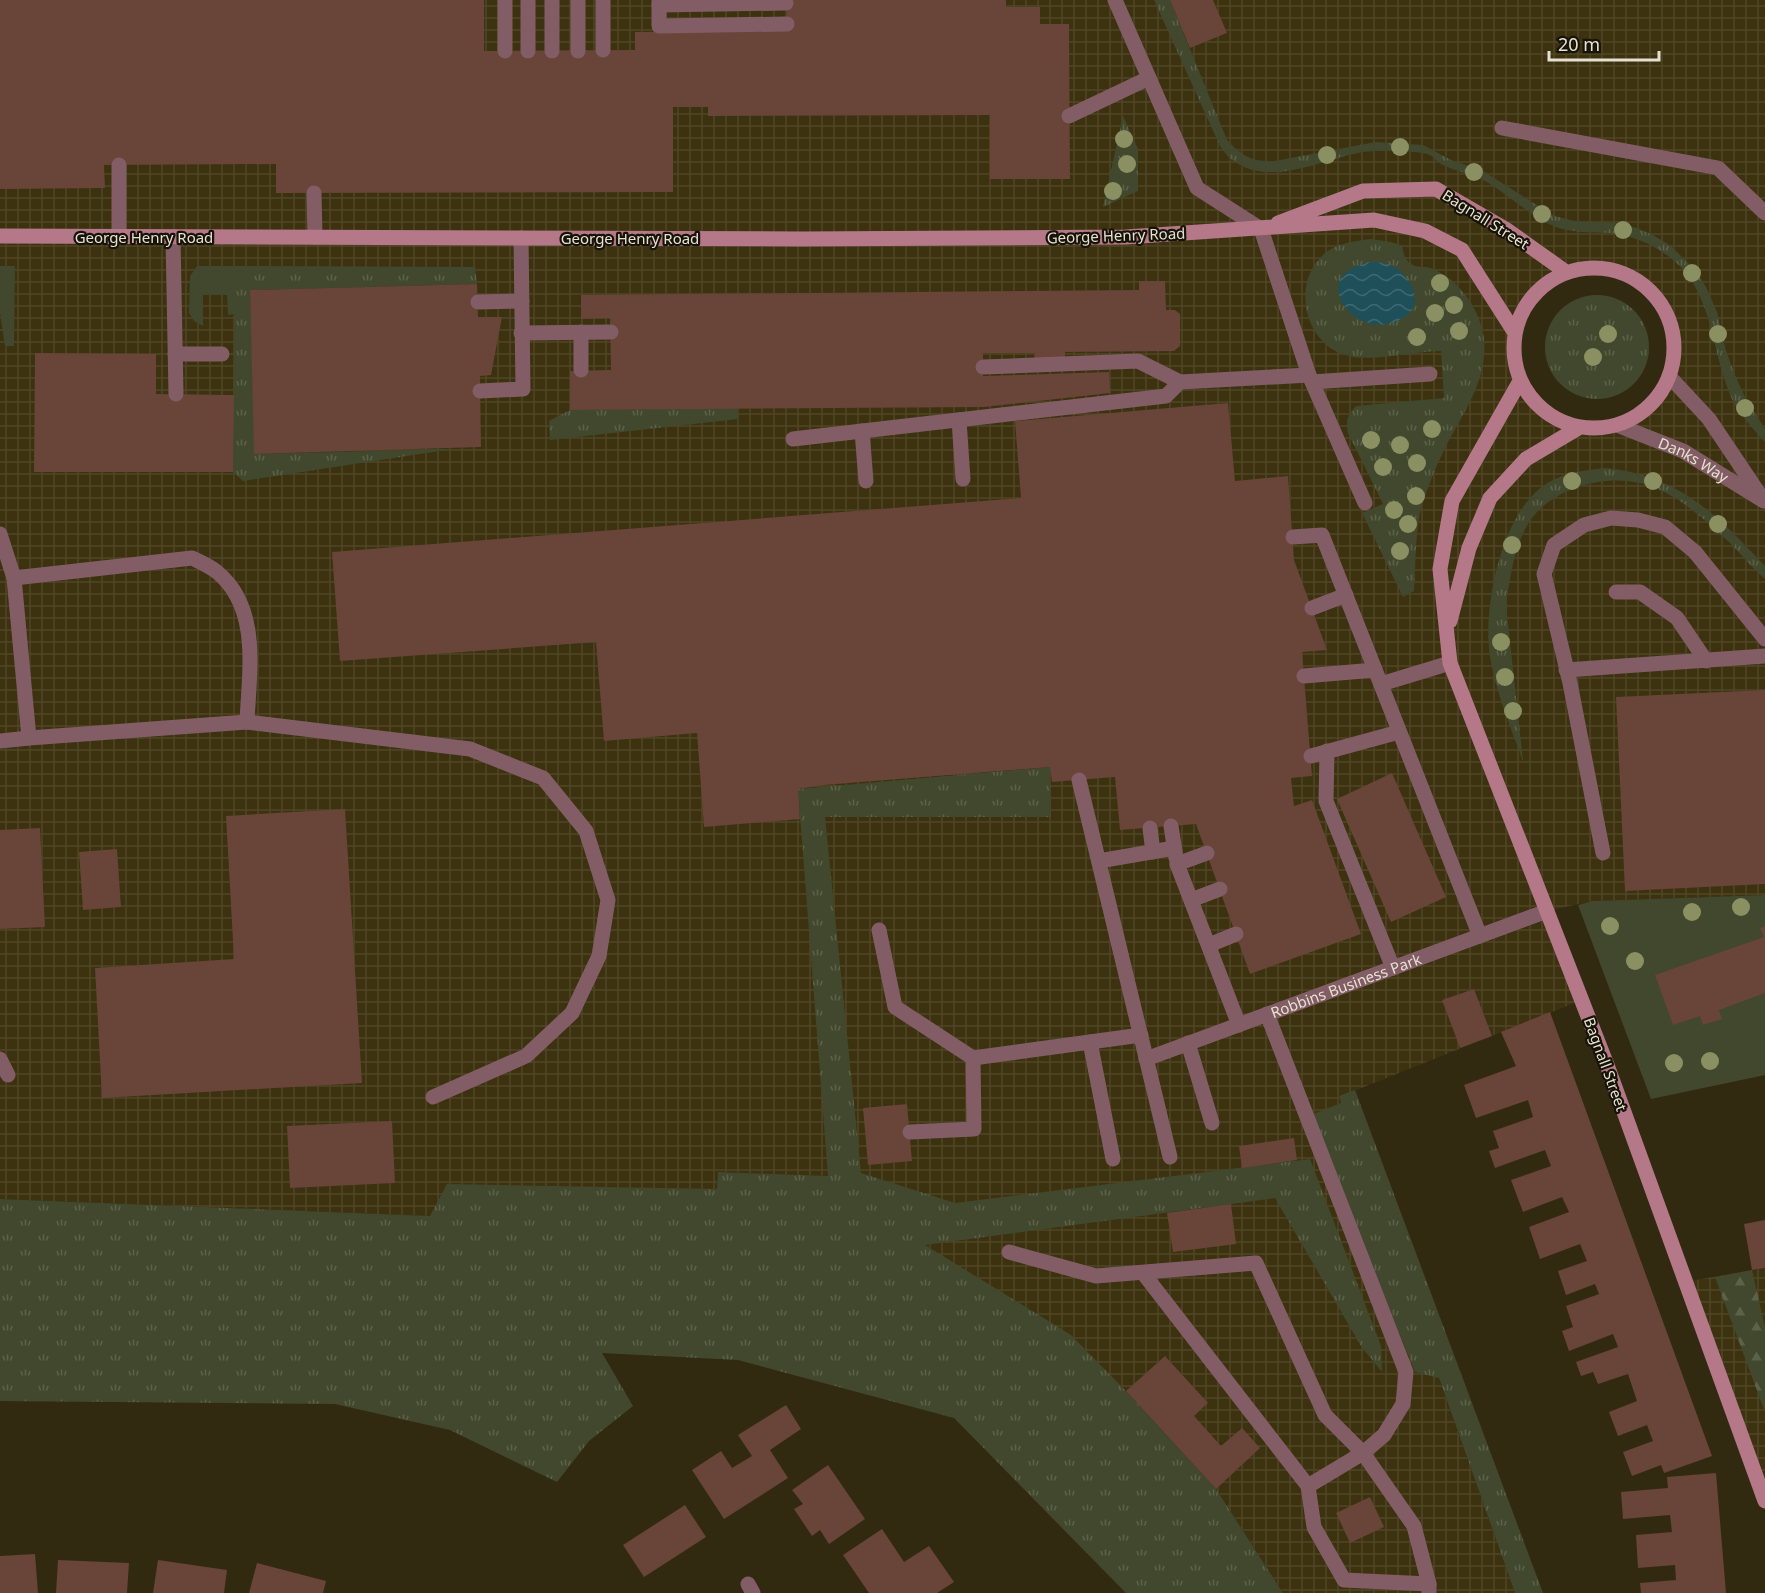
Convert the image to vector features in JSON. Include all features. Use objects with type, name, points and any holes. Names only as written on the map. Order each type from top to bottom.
[{"type":"street","points":[[505,0],[505,51]]},
{"type":"street","points":[[528,0],[528,51]]},
{"type":"street","points":[[552,0],[552,51]]},
{"type":"street","points":[[578,0],[578,51]]},
{"type":"street","points":[[603,0],[603,50]]},
{"type":"street","points":[[1114,0],[1197,188],[1261,229],[1374,220],[1425,231],[1462,250],[1515,333]]},
{"type":"street","points":[[786,3],[659,2],[659,26],[787,24]]},
{"type":"street","points":[[1069,116],[1149,78]]},
{"type":"street","points":[[1502,128],[1718,168],[1765,213]]},
{"type":"street","points":[[119,165],[119,237]]},
{"type":"street","name":"Bagnall Street","points":[[1261,229],[1363,191],[1436,189],[1508,231],[1566,272]]},
{"type":"street","points":[[314,193],[315,237]]},
{"type":"street","points":[[1261,229],[1310,378],[1365,503]]},
{"type":"street","name":"George Henry Road","points":[[0,236],[1126,237],[1261,229]]},
{"type":"street","points":[[173,237],[176,394]]},
{"type":"street","points":[[480,391],[523,390],[521,238]]},
{"type":"street","name":"Bagnall Street","points":[[1601,267],[1632,276],[1648,288],[1667,313],[1673,330],[1675,351],[1669,376],[1659,396],[1647,408],[1617,425],[1599,429],[1580,427],[1562,422],[1544,411],[1530,397],[1520,381],[1515,366],[1515,333],[1521,314],[1529,300],[1542,286],[1566,272],[1601,267]]},
{"type":"street","points":[[478,302],[522,302]]},
{"type":"street","points":[[581,332],[581,370]]},
{"type":"street","points":[[521,333],[611,332]]},
{"type":"street","points":[[176,354],[222,354]]},
{"type":"street","points":[[983,367],[1138,362],[1180,382],[1430,374]]},
{"type":"street","name":"Danks Way","points":[[1669,376],[1709,419],[1765,501]]},
{"type":"street","name":"Bagnall Street","points":[[1520,381],[1452,501],[1440,570],[1450,663],[1607,1065],[1765,1501]]},
{"type":"street","points":[[793,439],[959,420],[1166,402],[1180,382]]},
{"type":"street","points":[[959,420],[963,479]]},
{"type":"street","name":"Danks Way","points":[[1617,425],[1683,451],[1765,501]]},
{"type":"street","name":"Bagnall Street","points":[[1448,629],[1469,548],[1490,498],[1526,459],[1580,427]]},
{"type":"street","points":[[862,431],[866,481]]},
{"type":"street","points":[[1603,853],[1544,574],[1554,545],[1584,525],[1611,518],[1638,520],[1665,527],[1695,552],[1765,639]]},
{"type":"street","points":[[0,534],[14,578],[29,738]]},
{"type":"street","points":[[1293,537],[1322,535],[1480,936]]},
{"type":"street","points":[[14,578],[192,558],[217,572],[237,594],[250,635],[248,722]]},
{"type":"street","points":[[1616,591],[1640,592],[1677,618],[1706,661]]},
{"type":"street","points":[[1312,608],[1346,595]]},
{"type":"street","points":[[1566,670],[1765,657]]},
{"type":"street","points":[[1304,676],[1378,677],[1450,663]]},
{"type":"street","points":[[0,741],[248,722],[470,749],[543,778],[586,831],[608,900],[599,956],[572,1013],[526,1056],[433,1097]]},
{"type":"street","points":[[1311,756],[1400,732]]},
{"type":"street","points":[[1327,751],[1326,820],[1393,968]]},
{"type":"street","points":[[1079,780],[1170,1157]]},
{"type":"street","points":[[1171,826],[1177,864],[1239,1024]]},
{"type":"street","points":[[1150,828],[1153,852]]},
{"type":"street","points":[[1099,861],[1174,848]]},
{"type":"street","points":[[1177,864],[1207,853]]},
{"type":"street","points":[[1191,900],[1220,889]]},
{"type":"street","name":"Robbins Business Park","points":[[1146,1059],[1547,911]]},
{"type":"street","points":[[879,930],[895,1007],[973,1058],[1141,1035]]},
{"type":"street","points":[[1209,945],[1236,934]]},
{"type":"street","points":[[1267,1014],[1406,1372],[1403,1404],[1384,1435],[1363,1453],[1308,1486]]},
{"type":"street","points":[[1090,1042],[1113,1159]]},
{"type":"street","points":[[1188,1043],[1212,1123]]},
{"type":"street","points":[[910,1132],[974,1129],[973,1058]]},
{"type":"street","points":[[0,1059],[8,1075]]},
{"type":"street","points":[[1009,1252],[1096,1276],[1256,1263],[1325,1415],[1363,1453],[1414,1526],[1429,1588],[1344,1580],[1314,1527],[1308,1486],[1143,1273]]},
{"type":"shaded area","points":[[0,0],[1765,0],[1765,895],[1592,901],[1547,911],[1582,1000],[1339,1097],[1515,1593],[1283,1593],[1216,1489],[1126,1391],[1071,1336],[924,1245],[828,1176],[718,1172],[717,1189],[430,1216],[0,1199]],"holes":[[[1601,267],[1632,276],[1648,288],[1667,313],[1673,330],[1675,351],[1669,376],[1659,396],[1647,408],[1617,425],[1599,428],[1580,427],[1562,422],[1544,411],[1530,397],[1520,381],[1514,350],[1515,333],[1521,314],[1529,300],[1542,286],[1566,272]]]},
{"type":"shaded area","points":[[1765,1268],[1765,1501],[1684,1282]]},
{"type":"green space","points":[[1154,0],[1170,0],[1227,140],[1248,157],[1260,161],[1275,161],[1376,142],[1423,145],[1451,160],[1483,171],[1554,216],[1575,221],[1615,223],[1637,228],[1671,246],[1696,271],[1706,287],[1717,312],[1726,351],[1734,373],[1745,397],[1765,429],[1765,442],[1734,403],[1706,312],[1693,283],[1668,256],[1634,238],[1556,227],[1538,218],[1487,182],[1447,167],[1424,153],[1363,152],[1279,172],[1262,172],[1246,168],[1231,159],[1220,146]]},
{"type":"green space","points":[[1123,116],[1138,149],[1138,191],[1103,207]]},
{"type":"green space","points":[[1371,239],[1402,246],[1405,257],[1410,263],[1439,272],[1456,284],[1469,300],[1479,318],[1484,345],[1484,361],[1475,392],[1441,457],[1422,505],[1417,536],[1414,591],[1403,597],[1362,513],[1383,504],[1348,433],[1347,422],[1356,406],[1444,398],[1441,351],[1367,358],[1345,355],[1331,348],[1320,338],[1312,325],[1305,295],[1314,266],[1324,254],[1340,245]]},
{"type":"green space","points":[[0,266],[15,266],[14,346],[5,346],[0,313]]},
{"type":"green space","points":[[197,266],[235,266],[235,314],[228,315],[227,295],[203,295],[203,326],[194,321],[189,313],[190,276]]},
{"type":"green space","points":[[235,266],[475,267],[477,284],[250,290],[255,454],[453,449],[243,481],[233,472]]},
{"type":"green space","points":[[1597,295],[1617,299],[1634,310],[1645,327],[1649,347],[1645,367],[1634,384],[1617,395],[1597,399],[1577,395],[1560,384],[1549,367],[1545,347],[1549,327],[1560,310],[1577,299]]},
{"type":"green space","points":[[737,408],[738,419],[550,440],[549,421],[570,410]]},
{"type":"green space","points":[[1605,468],[1654,479],[1695,500],[1730,530],[1765,566],[1765,579],[1730,543],[1697,514],[1677,499],[1650,486],[1625,481],[1594,483],[1578,487],[1550,501],[1539,510],[1524,531],[1513,562],[1506,605],[1523,761],[1500,697],[1490,657],[1489,616],[1496,571],[1511,527],[1522,509],[1541,487],[1576,472]]},
{"type":"green space","points":[[1050,767],[1051,817],[825,817],[861,1173],[955,1203],[1310,1159],[1381,1346],[1382,1372],[1361,1346],[1275,1198],[925,1245],[1071,1335],[1216,1489],[1283,1593],[1126,1593],[954,1418],[738,1360],[602,1353],[633,1406],[589,1441],[557,1482],[450,1430],[335,1404],[0,1401],[0,1199],[430,1216],[447,1184],[717,1189],[718,1172],[828,1176],[798,789]]},
{"type":"green space","points":[[1765,895],[1765,1075],[1651,1099],[1578,905],[1592,901]]},
{"type":"green space","points":[[1355,1090],[1543,1593],[1515,1593],[1439,1378],[1415,1372],[1311,1115],[1341,1103],[1339,1096]]},
{"type":"green space","points":[[1752,1270],[1765,1327],[1765,1412],[1715,1277]]},
{"type":"water","points":[[1368,262],[1390,265],[1408,280],[1415,295],[1415,303],[1406,316],[1388,324],[1379,325],[1361,320],[1346,309],[1339,295],[1340,281],[1349,270]]},
{"type":"building","points":[[0,0],[484,0],[484,51],[635,50],[635,32],[787,31],[786,0],[1006,0],[1006,7],[1040,7],[1040,24],[1069,24],[1070,179],[990,179],[990,115],[708,116],[708,107],[673,107],[673,192],[276,193],[276,164],[104,165],[105,188],[0,189]]},
{"type":"building","points":[[1170,0],[1213,0],[1227,33],[1190,48]]},
{"type":"building","points":[[1139,281],[1165,281],[1166,310],[1175,310],[1180,314],[1180,346],[1174,351],[1065,352],[1065,358],[1034,358],[1035,353],[983,353],[983,376],[1109,372],[1110,393],[984,407],[570,410],[570,371],[611,370],[610,318],[581,319],[581,295],[1139,290]]},
{"type":"building","points":[[477,284],[478,317],[502,317],[491,375],[480,376],[481,447],[254,454],[250,290]]},
{"type":"building","points":[[35,353],[156,354],[156,394],[234,395],[233,472],[34,472]]},
{"type":"building","points":[[1228,403],[1235,481],[1288,476],[1294,560],[1327,650],[1302,652],[1312,776],[1291,778],[1294,806],[1312,800],[1361,934],[1250,974],[1196,824],[1120,830],[1115,777],[1052,782],[1050,767],[824,785],[798,789],[800,819],[704,827],[697,733],[604,741],[596,642],[340,661],[332,552],[1021,498],[1015,421]]},
{"type":"building","points":[[1765,690],[1765,884],[1625,891],[1616,697]]},
{"type":"building","points":[[1392,773],[1446,897],[1391,922],[1337,799]]},
{"type":"building","points":[[345,809],[362,1083],[102,1098],[95,968],[234,959],[226,816]]},
{"type":"building","points":[[40,828],[45,927],[0,929],[0,830]]},
{"type":"building","points":[[117,849],[121,907],[83,910],[79,852]]},
{"type":"building","points":[[1765,926],[1765,993],[1719,1010],[1722,1019],[1703,1025],[1700,1016],[1673,1025],[1655,975],[1764,937],[1760,928]]},
{"type":"building","points":[[1474,989],[1492,1036],[1460,1048],[1442,1000]]},
{"type":"building","points":[[1550,1012],[1712,1456],[1664,1473],[1661,1465],[1632,1476],[1623,1452],[1653,1441],[1647,1425],[1618,1436],[1609,1412],[1637,1401],[1628,1374],[1598,1384],[1593,1372],[1581,1376],[1576,1362],[1618,1347],[1613,1334],[1569,1351],[1562,1331],[1573,1327],[1566,1306],[1599,1294],[1595,1284],[1566,1295],[1558,1271],[1587,1261],[1580,1244],[1540,1259],[1529,1227],[1569,1212],[1562,1197],[1523,1212],[1511,1180],[1551,1166],[1545,1150],[1495,1168],[1489,1151],[1499,1148],[1493,1131],[1533,1117],[1528,1100],[1476,1118],[1464,1085],[1516,1066],[1501,1032]]},
{"type":"building","points":[[907,1104],[912,1161],[868,1165],[863,1108]]},
{"type":"building","points":[[392,1121],[395,1183],[290,1188],[287,1126]]},
{"type":"building","points":[[1294,1138],[1297,1160],[1242,1168],[1239,1146]]},
{"type":"building","points":[[1231,1204],[1236,1244],[1173,1252],[1167,1213]]},
{"type":"building","points":[[1765,1220],[1765,1268],[1752,1270],[1744,1224]]},
{"type":"building","points":[[1165,1356],[1208,1403],[1194,1416],[1221,1446],[1242,1428],[1260,1448],[1216,1489],[1126,1391]]},
{"type":"building","points":[[786,1405],[801,1429],[770,1450],[788,1478],[724,1519],[692,1470],[721,1451],[732,1468],[752,1456],[738,1435]]},
{"type":"building","points":[[828,1465],[865,1519],[829,1544],[820,1530],[812,1536],[794,1509],[803,1504],[792,1490]]},
{"type":"building","points":[[1716,1473],[1726,1593],[1641,1593],[1640,1583],[1676,1580],[1675,1565],[1638,1568],[1636,1535],[1672,1532],[1670,1515],[1623,1519],[1621,1492],[1668,1488],[1667,1477]]},
{"type":"building","points":[[1370,1497],[1384,1527],[1350,1543],[1336,1513]]},
{"type":"building","points":[[685,1505],[706,1537],[644,1577],[623,1545]]},
{"type":"building","points":[[882,1529],[904,1562],[929,1546],[954,1582],[937,1593],[869,1593],[843,1555]]},
{"type":"building","points":[[35,1554],[38,1593],[0,1593],[0,1556]]},
{"type":"building","points":[[58,1560],[129,1563],[127,1593],[56,1593]]},
{"type":"building","points":[[158,1560],[227,1570],[224,1593],[153,1593]]},
{"type":"building","points":[[257,1563],[326,1581],[323,1593],[249,1593]]}]
